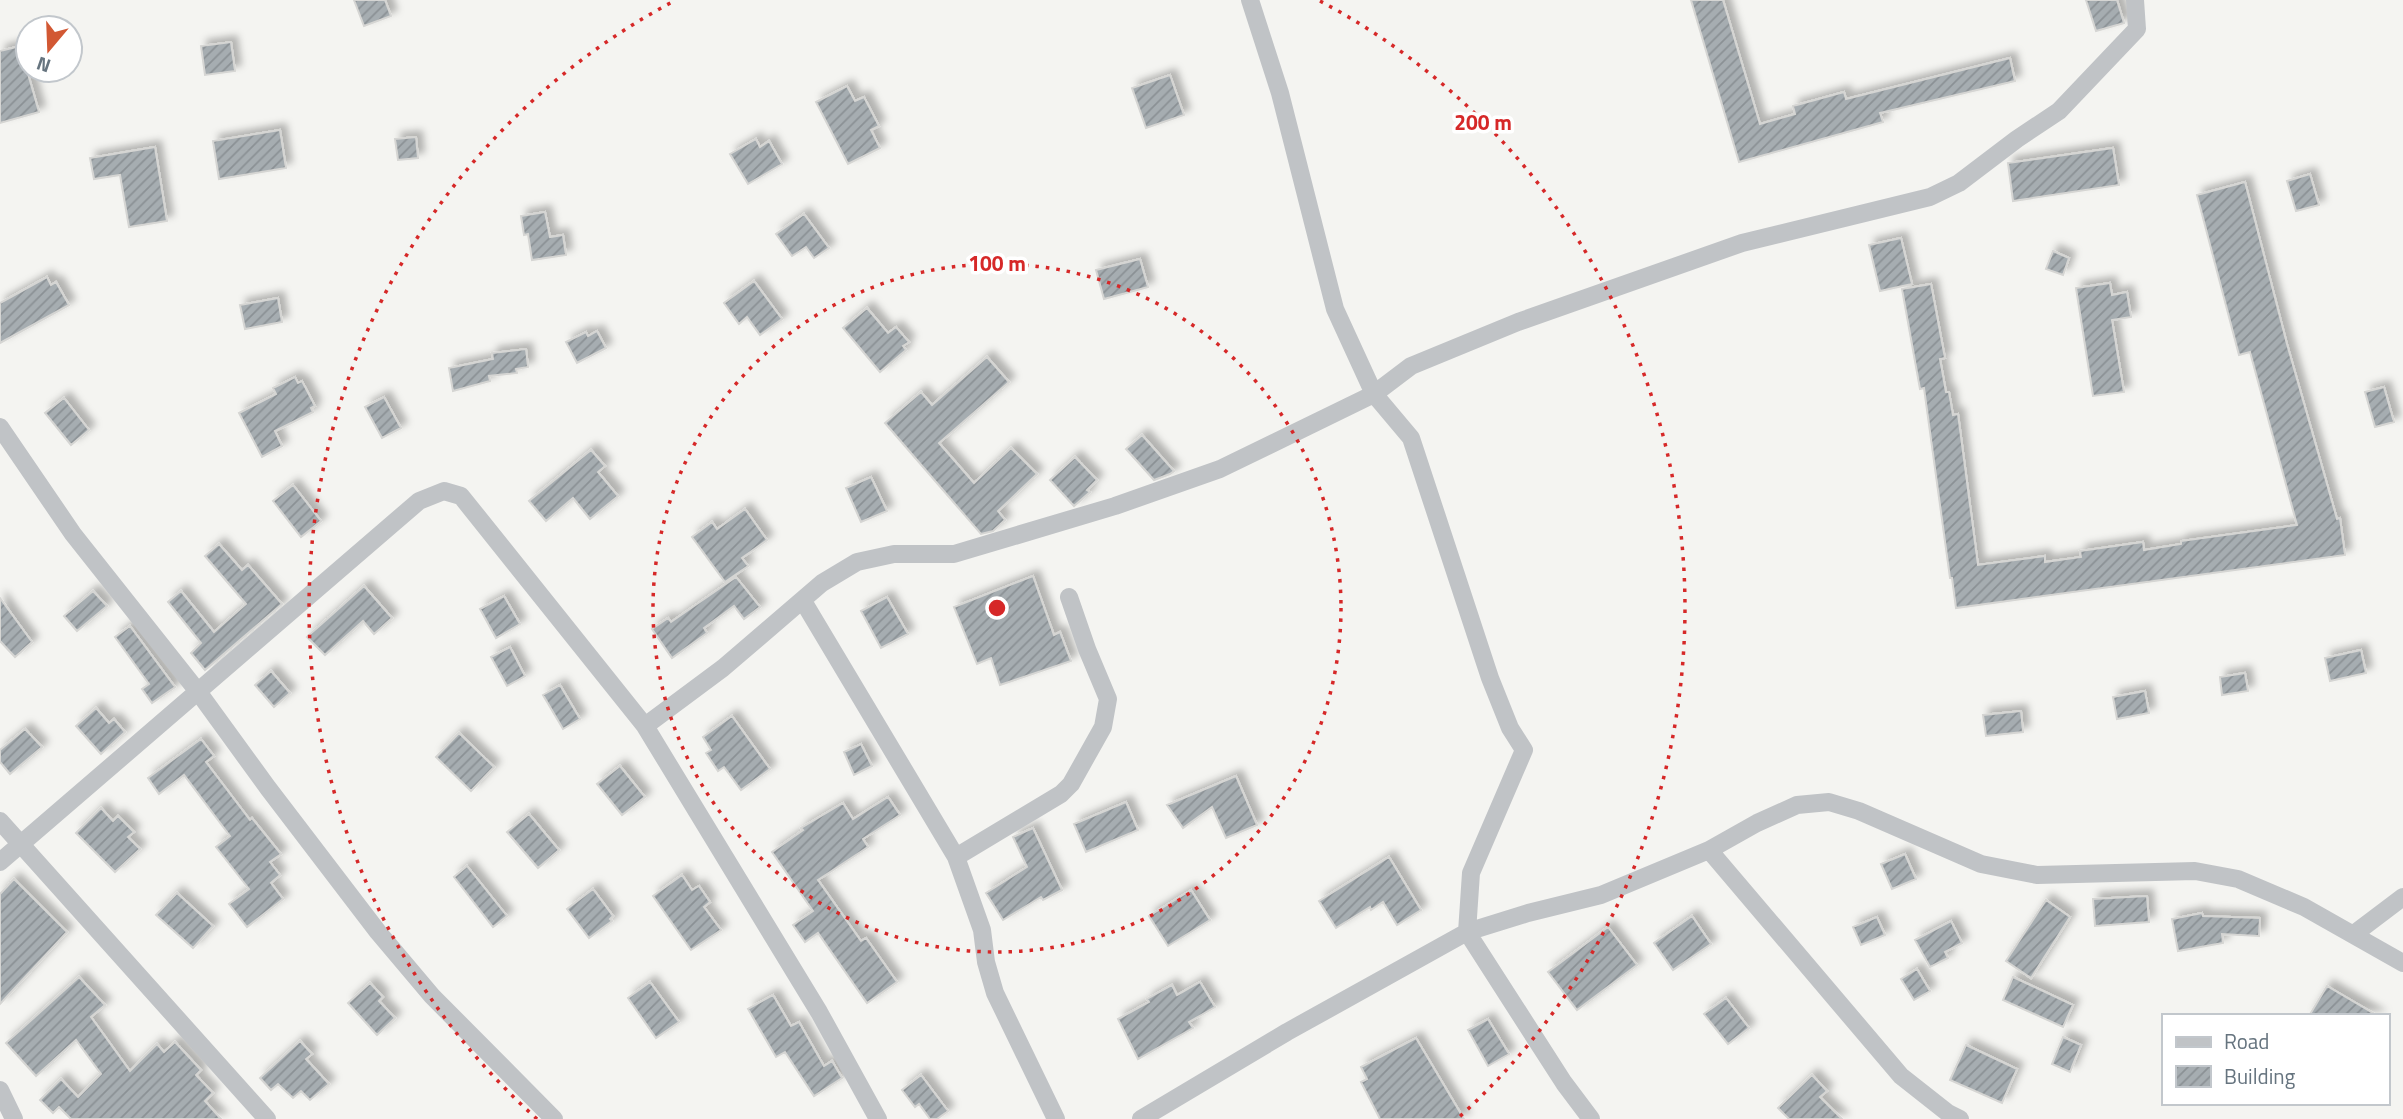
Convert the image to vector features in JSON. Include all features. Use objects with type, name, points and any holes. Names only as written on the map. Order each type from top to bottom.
[{"type":"street","points":[[1250,0],[1280,93],[1335,309],[1374,394],[1411,439],[1490,678],[1510,728],[1524,750],[1471,873],[1467,932],[1564,1083],[1591,1119]]},
{"type":"street","points":[[645,726],[723,668],[822,583],[857,562],[894,554],[954,554],[1115,506],[1220,469],[1374,394],[1411,366],[1518,322],[1742,243],[1930,197],[1959,183],[2059,111],[2080,92],[2137,29],[2135,0]]},
{"type":"street","points":[[0,427],[73,534],[199,693],[378,932],[432,996],[554,1119]]},
{"type":"street","points":[[0,862],[419,501],[444,491],[461,496],[475,510],[645,726],[819,1012],[878,1119]]},
{"type":"street","points":[[956,857],[1061,794],[1070,784],[1102,727],[1108,699],[1069,597]]},
{"type":"street","points":[[803,601],[956,857],[982,930],[986,962],[995,993],[1056,1119]]},
{"type":"street","points":[[1141,1119],[1287,1032],[1467,932],[1601,895],[1709,850],[1757,823],[1797,805],[1829,802],[1858,811],[1981,864],[2037,875],[2195,871],[2238,879],[2304,907],[2403,963]]},
{"type":"street","points":[[0,821],[267,1119]]},
{"type":"street","points":[[1709,850],[1901,1076],[1959,1119]]},
{"type":"street","points":[[2354,934],[2403,897]]},
{"type":"street","points":[[0,1090],[14,1119]]},
{"type":"building","points":[[354,0],[385,0],[391,16],[364,26]]},
{"type":"building","points":[[1691,0],[1723,0],[1760,124],[1795,114],[1793,106],[1844,92],[1846,99],[2010,58],[2015,81],[1880,113],[1883,122],[1739,162]]},
{"type":"building","points":[[2086,0],[2117,0],[2124,23],[2096,31]]},
{"type":"building","points":[[231,42],[235,71],[205,75],[201,46]]},
{"type":"building","points":[[14,48],[14,84],[31,84],[39,112],[0,123],[0,51]]},
{"type":"building","points":[[1170,75],[1184,115],[1146,128],[1132,88]]},
{"type":"building","points":[[847,86],[855,101],[864,97],[879,126],[871,130],[880,148],[848,164],[816,102]]},
{"type":"building","points":[[280,130],[286,168],[219,179],[213,141]]},
{"type":"building","points":[[416,137],[418,158],[398,160],[395,139]]},
{"type":"building","points":[[756,139],[760,147],[769,141],[782,164],[748,184],[730,154]]},
{"type":"building","points":[[155,147],[167,221],[129,227],[120,175],[94,179],[90,158]]},
{"type":"building","points":[[2113,148],[2119,185],[2013,201],[2008,163]]},
{"type":"building","points":[[2310,174],[2319,205],[2296,211],[2287,181]]},
{"type":"building","points":[[2245,182],[2287,344],[2337,519],[2340,518],[2345,555],[1956,608],[1924,388],[1920,389],[1902,289],[1931,284],[1945,358],[1940,359],[1946,392],[1949,392],[1953,415],[1958,414],[1978,565],[2045,556],[2045,562],[2081,557],[2080,551],[2143,542],[2144,550],[2181,544],[2181,541],[2297,525],[2250,352],[2239,355],[2197,195]]},
{"type":"building","points":[[545,212],[550,237],[563,235],[566,255],[532,260],[528,234],[524,235],[521,216]]},
{"type":"building","points":[[804,214],[829,248],[814,258],[806,247],[792,256],[776,234]]},
{"type":"building","points":[[1901,238],[1912,284],[1880,291],[1869,245]]},
{"type":"building","points":[[2053,251],[2069,258],[2063,275],[2046,269]]},
{"type":"building","points":[[1140,259],[1148,287],[1104,299],[1096,270]]},
{"type":"building","points":[[47,277],[51,285],[56,282],[69,305],[0,343],[0,303]]},
{"type":"building","points":[[754,281],[782,319],[760,335],[747,317],[739,324],[724,303]]},
{"type":"building","points":[[2110,283],[2112,295],[2127,292],[2131,317],[2112,320],[2124,392],[2093,396],[2076,288]]},
{"type":"building","points":[[278,298],[282,322],[245,329],[240,305]]},
{"type":"building","points":[[867,308],[888,333],[896,327],[909,342],[903,346],[906,350],[880,372],[843,328]]},
{"type":"building","points":[[597,331],[606,348],[577,363],[566,342],[586,332],[588,336]]},
{"type":"building","points":[[526,349],[528,367],[516,369],[517,373],[489,376],[490,381],[453,391],[449,368],[493,359],[492,353]]},
{"type":"building","points":[[987,357],[1009,382],[939,443],[974,483],[1011,448],[1037,474],[998,511],[1005,520],[993,531],[981,534],[885,423],[921,392],[932,405]]},
{"type":"building","points":[[295,377],[298,383],[302,381],[315,406],[311,408],[313,412],[275,431],[282,446],[262,457],[239,413],[276,394],[273,388]]},
{"type":"building","points":[[2384,387],[2394,422],[2375,427],[2365,392]]},
{"type":"building","points":[[384,397],[401,428],[382,438],[365,407]]},
{"type":"building","points":[[64,398],[89,430],[71,445],[45,413]]},
{"type":"building","points":[[1142,435],[1174,471],[1154,480],[1126,449]]},
{"type":"building","points":[[591,450],[605,466],[598,472],[618,496],[590,519],[573,498],[546,521],[529,501]]},
{"type":"building","points":[[1075,457],[1097,480],[1087,490],[1090,492],[1074,506],[1050,480]]},
{"type":"building","points":[[871,477],[887,511],[861,522],[846,488]]},
{"type":"building","points":[[293,485],[321,521],[301,537],[273,501]]},
{"type":"building","points":[[745,509],[767,540],[742,558],[748,566],[725,582],[692,537],[712,522],[717,529]]},
{"type":"building","points":[[219,544],[242,570],[248,565],[282,604],[205,670],[191,653],[201,643],[168,602],[181,591],[214,632],[246,604],[205,556]]},
{"type":"building","points":[[1033,576],[1054,635],[1060,632],[1071,661],[1000,685],[991,658],[977,664],[954,607]]},
{"type":"building","points":[[736,577],[760,607],[744,619],[734,606],[704,628],[707,633],[672,658],[652,629],[668,618],[671,622]]},
{"type":"building","points":[[364,586],[392,618],[374,634],[363,621],[325,655],[307,637]]},
{"type":"building","points":[[93,591],[107,606],[77,631],[64,616]]},
{"type":"building","points":[[504,596],[520,624],[496,638],[480,609]]},
{"type":"building","points":[[887,597],[908,634],[881,648],[861,611]]},
{"type":"building","points":[[0,598],[32,642],[15,657],[0,641]]},
{"type":"building","points":[[130,626],[175,687],[152,703],[142,689],[149,684],[115,637]]},
{"type":"building","points":[[510,647],[525,676],[507,686],[491,657]]},
{"type":"building","points":[[2361,650],[2366,673],[2330,681],[2325,658]]},
{"type":"building","points":[[271,671],[290,693],[274,707],[255,685]]},
{"type":"building","points":[[2245,673],[2248,691],[2222,695],[2220,677]]},
{"type":"building","points":[[560,685],[580,719],[563,729],[543,695]]},
{"type":"building","points":[[2145,691],[2149,713],[2117,719],[2113,697]]},
{"type":"building","points":[[96,708],[109,723],[114,719],[125,732],[101,754],[76,726]]},
{"type":"building","points":[[2021,711],[2023,732],[1986,736],[1983,715]]},
{"type":"building","points":[[732,716],[770,769],[741,790],[724,767],[718,771],[706,753],[711,750],[703,737]]},
{"type":"building","points":[[25,729],[42,747],[10,774],[0,762],[0,750]]},
{"type":"building","points":[[459,733],[494,767],[471,791],[436,757]]},
{"type":"building","points":[[201,739],[214,756],[206,762],[250,820],[252,818],[281,854],[270,862],[280,875],[271,883],[283,899],[247,927],[229,904],[249,889],[216,847],[230,836],[184,775],[159,794],[148,778]]},
{"type":"building","points":[[861,744],[872,766],[854,775],[844,752]]},
{"type":"building","points":[[620,766],[645,797],[622,815],[597,784]]},
{"type":"building","points":[[1236,776],[1257,825],[1226,838],[1212,807],[1183,828],[1167,805]]},
{"type":"building","points":[[888,797],[900,815],[863,839],[868,847],[818,880],[861,941],[866,938],[897,982],[867,1003],[818,933],[805,942],[793,925],[813,911],[772,852],[803,830],[801,828],[843,803],[853,819]]},
{"type":"building","points":[[1126,802],[1138,830],[1086,852],[1074,824]]},
{"type":"building","points":[[101,808],[113,821],[118,816],[134,832],[128,837],[140,849],[115,872],[76,833]]},
{"type":"building","points":[[529,814],[559,850],[538,868],[507,832]]},
{"type":"building","points":[[1033,828],[1062,890],[1043,900],[1041,897],[1003,920],[986,893],[1027,867],[1013,837]]},
{"type":"building","points":[[1905,854],[1916,879],[1892,889],[1881,864]]},
{"type":"building","points":[[1389,857],[1421,910],[1397,925],[1383,902],[1336,928],[1319,901]]},
{"type":"building","points":[[467,866],[507,916],[493,927],[454,877]]},
{"type":"building","points":[[682,875],[692,890],[699,886],[710,902],[704,907],[721,930],[691,950],[653,896]]},
{"type":"building","points":[[14,879],[67,932],[0,1004],[0,894]]},
{"type":"building","points":[[593,889],[613,916],[610,919],[612,921],[589,938],[567,909]]},
{"type":"building","points":[[1191,890],[1210,920],[1168,946],[1149,916]]},
{"type":"building","points":[[177,893],[213,926],[193,948],[156,915]]},
{"type":"building","points":[[2147,896],[2149,922],[2095,926],[2093,899]]},
{"type":"building","points":[[2046,900],[2070,917],[2031,978],[2006,961]]},
{"type":"building","points":[[2202,913],[2203,916],[2260,918],[2259,936],[2222,934],[2223,943],[2178,951],[2172,919]]},
{"type":"building","points":[[1692,916],[1711,944],[1673,970],[1654,943]]},
{"type":"building","points":[[1877,917],[1885,935],[1861,945],[1853,927]]},
{"type":"building","points":[[1951,921],[1962,943],[1945,952],[1948,958],[1930,967],[1915,940]]},
{"type":"building","points":[[1608,927],[1637,965],[1577,1010],[1548,972]]},
{"type":"building","points":[[1917,969],[1930,991],[1914,1000],[1901,979]]},
{"type":"building","points":[[79,977],[105,1005],[91,1017],[130,1071],[157,1044],[164,1052],[175,1042],[201,1070],[196,1075],[213,1093],[205,1101],[221,1119],[71,1119],[59,1107],[53,1113],[40,1100],[61,1079],[78,1097],[101,1074],[76,1040],[36,1076],[6,1043]]},
{"type":"building","points":[[2013,977],[2073,1005],[2063,1027],[2003,1000]]},
{"type":"building","points":[[650,982],[679,1022],[656,1038],[628,998]]},
{"type":"building","points":[[1200,982],[1215,1007],[1189,1022],[1193,1028],[1138,1059],[1118,1019],[1149,1002],[1147,999],[1172,985],[1177,995]]},
{"type":"building","points":[[370,983],[383,997],[379,1001],[395,1018],[377,1035],[348,1003]]},
{"type":"building","points":[[2327,986],[2375,1014],[2310,1014]]},
{"type":"building","points":[[773,995],[791,1026],[799,1022],[824,1066],[832,1061],[842,1078],[814,1096],[785,1052],[776,1057],[748,1009]]},
{"type":"building","points":[[1726,998],[1749,1028],[1728,1044],[1704,1014]]},
{"type":"building","points":[[1488,1019],[1509,1054],[1488,1066],[1468,1030]]},
{"type":"building","points":[[2063,1037],[2081,1045],[2070,1072],[2052,1064]]},
{"type":"building","points":[[1416,1038],[1464,1119],[1380,1119],[1361,1082],[1367,1079],[1361,1067]]},
{"type":"building","points":[[300,1041],[312,1054],[306,1059],[329,1084],[310,1100],[301,1091],[293,1098],[278,1084],[271,1090],[260,1078]]},
{"type":"building","points":[[1966,1045],[2017,1069],[2002,1103],[1950,1080]]},
{"type":"building","points":[[921,1075],[948,1111],[937,1119],[930,1119],[919,1104],[915,1107],[902,1090]]},
{"type":"building","points":[[1812,1075],[1827,1091],[1820,1097],[1842,1119],[1789,1119],[1778,1108]]}]
